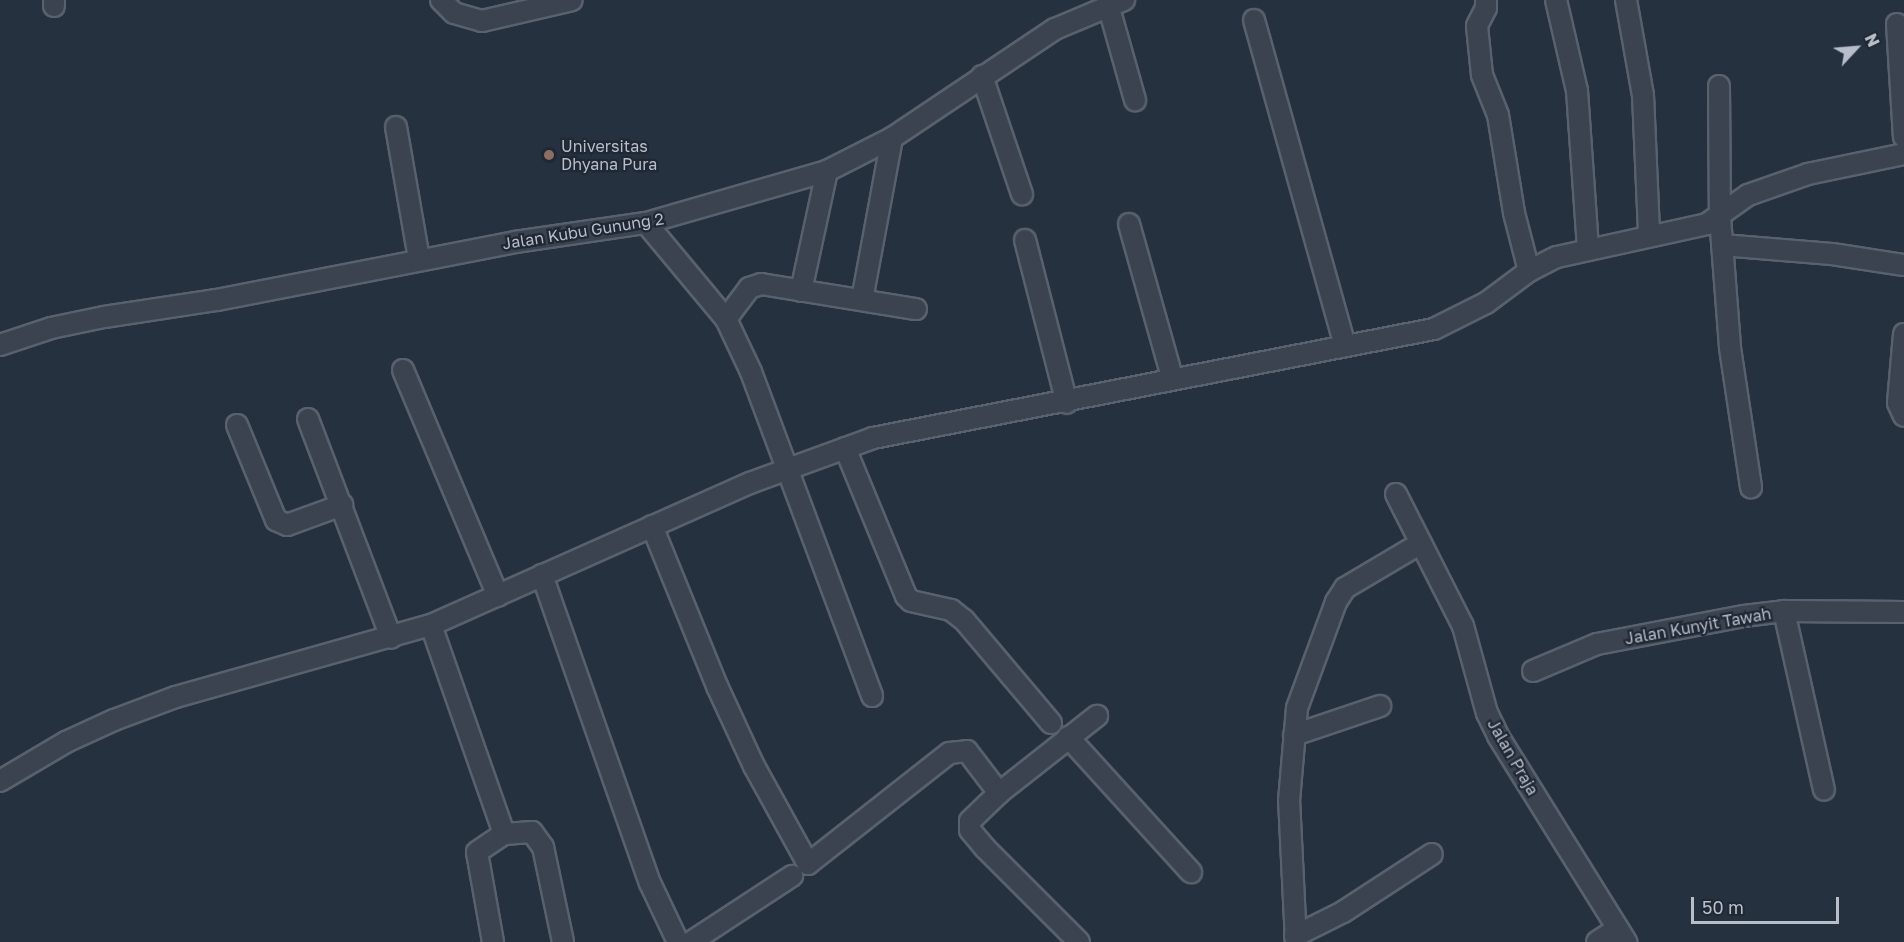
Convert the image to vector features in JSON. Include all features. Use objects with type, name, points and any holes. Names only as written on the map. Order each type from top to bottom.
[{"type":"street","points":[[441,0],[454,13],[482,21],[572,0]]},
{"type":"street","points":[[1486,0],[1486,8],[1477,26],[1482,75],[1498,115],[1514,213],[1529,271]]},
{"type":"street","points":[[1556,0],[1577,91],[1588,248]]},
{"type":"street","points":[[1626,0],[1642,95],[1649,167],[1649,234]]},
{"type":"street","points":[[1116,4],[1135,99]]},
{"type":"street","name":"Jalan Kubu Gunung 2","points":[[0,345],[80,321],[217,300],[419,259],[646,223],[827,171],[892,138],[1055,29],[1116,4]]},
{"type":"street","points":[[1254,20],[1344,344]]},
{"type":"street","points":[[1897,24],[1904,137]]},
{"type":"street","points":[[982,76],[1022,194]]},
{"type":"street","points":[[1719,87],[1720,217],[1730,348],[1751,488]]},
{"type":"street","points":[[396,127],[419,259]]},
{"type":"street","points":[[862,300],[892,138]]},
{"type":"street","points":[[0,781],[66,742],[159,702],[431,625],[652,526],[845,448],[923,427],[1067,403],[1172,377],[1434,328],[1486,303],[1529,271],[1588,248],[1707,224],[1748,195],[1808,174],[1904,154]]},
{"type":"street","points":[[801,291],[827,171]]},
{"type":"street","points":[[646,223],[726,319],[751,372],[872,696]]},
{"type":"street","points":[[1129,224],[1172,377]]},
{"type":"street","points":[[1025,240],[1067,403]]},
{"type":"street","points":[[1722,245],[1832,254],[1904,265]]},
{"type":"street","points":[[726,319],[754,285],[916,309]]},
{"type":"street","points":[[1904,334],[1898,403],[1904,416]]},
{"type":"street","points":[[403,369],[498,596]]},
{"type":"street","points":[[308,419],[391,638]]},
{"type":"street","points":[[237,424],[276,520],[287,525],[342,505]]},
{"type":"street","points":[[845,448],[906,596],[911,601],[951,610],[964,620],[1051,723]]},
{"type":"street","name":"Jalan Praja","points":[[1396,494],[1463,626],[1487,713],[1498,736],[1622,936]]},
{"type":"street","points":[[652,526],[717,686],[754,766],[808,864],[949,753],[967,751],[999,793]]},
{"type":"street","points":[[1421,543],[1346,588],[1336,602],[1297,708],[1289,801],[1296,939],[1343,912],[1432,854]]},
{"type":"street","points":[[542,575],[650,883],[678,942]]},
{"type":"street","points":[[1784,611],[1824,790]]},
{"type":"street","name":"Jalan Kunyit Tawah","points":[[1533,671],[1598,644],[1784,611],[1904,612]]},
{"type":"street","points":[[431,625],[504,834]]},
{"type":"street","points":[[1294,735],[1380,706]]},
{"type":"street","points":[[1079,942],[970,830],[975,812],[1097,716]]},
{"type":"street","points":[[1068,737],[1191,872]]},
{"type":"street","points":[[493,942],[477,852],[504,834],[532,832],[541,840],[563,942]]},
{"type":"street","points":[[691,942],[792,876]]},
{"type":"street","points":[[1597,942],[1622,936]]},
{"type":"place","name":"Universitas Dhyana Pura","points":[[549,155]]}]
